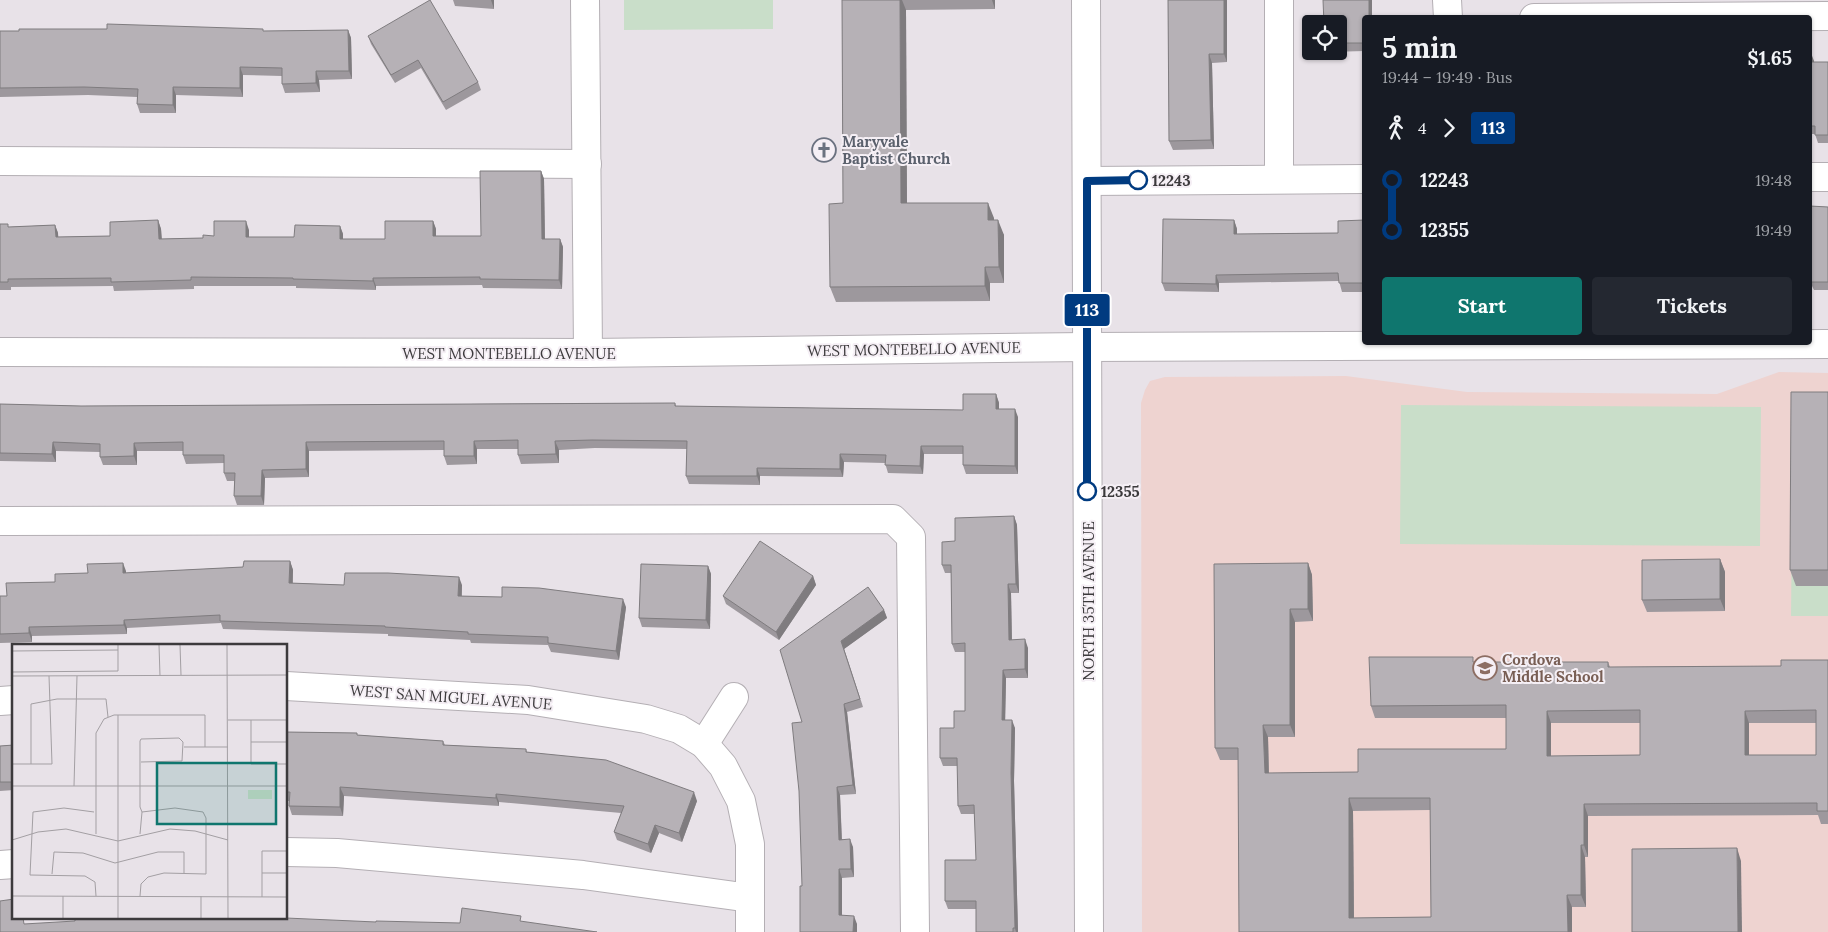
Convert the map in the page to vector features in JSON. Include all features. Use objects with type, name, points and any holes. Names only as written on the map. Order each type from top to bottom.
[{"type":"street","points":[[585,0],[588,353]]},
{"type":"street","name":"NORTH 35TH AVENUE","points":[[1086,0],[1089,932]]},
{"type":"street","points":[[1279,0],[1279,179]]},
{"type":"street","points":[[1448,0],[1448,15]]},
{"type":"street","points":[[1812,16],[1828,16]]},
{"type":"street","points":[[0,161],[587,164]]},
{"type":"street","points":[[1812,177],[1828,177]]},
{"type":"street","points":[[1087,181],[1362,179]]},
{"type":"street","name":"WEST MONTEBELLO AVENUE","points":[[1812,344],[1828,344]]},
{"type":"street","name":"WEST MONTEBELLO AVENUE","points":[[0,352],[588,353],[1087,347],[1581,345]]},
{"type":"street","points":[[0,521],[893,519],[911,537],[915,932]]},
{"type":"street","name":"WEST SAN MIGUEL AVENUE","points":[[288,686],[528,700],[646,719],[679,728],[704,744],[722,766],[741,801],[750,844],[750,932]]},
{"type":"street","points":[[704,744],[734,697]]},
{"type":"street","points":[[288,852],[337,853],[583,875],[750,898]]},
{"type":"shaded area","name":"Cordova Middle School","points":[[1779,372],[1828,373],[1828,932],[1142,932],[1141,403],[1150,381],[1165,377],[1346,376],[1467,392],[1717,394]]},
{"type":"green space","points":[[624,0],[773,0],[773,29],[624,30]]},
{"type":"green space","points":[[1401,405],[1761,407],[1760,546],[1400,544]]},
{"type":"green space","points":[[1792,521],[1828,521],[1828,616],[1791,616]]},
{"type":"building","points":[[430,0],[478,82],[443,102],[418,60],[391,75],[368,36]]},
{"type":"building","points":[[842,0],[900,0],[901,203],[988,203],[988,220],[998,220],[999,267],[985,267],[985,286],[830,287],[829,204],[843,203]]},
{"type":"building","points":[[1168,0],[1224,0],[1224,54],[1209,54],[1211,140],[1169,141]]},
{"type":"building","points":[[1323,0],[1369,0],[1369,15],[1362,15],[1362,43],[1347,43],[1347,15],[1324,15]]},
{"type":"building","points":[[107,24],[263,29],[263,31],[348,30],[349,71],[316,71],[316,83],[282,84],[282,68],[240,67],[240,88],[173,87],[173,105],[137,104],[138,89],[84,87],[0,88],[0,31],[19,31],[19,29],[107,29]]},
{"type":"building","points":[[1812,62],[1828,62],[1828,135],[1815,135],[1815,126],[1812,126]]},
{"type":"building","points":[[480,171],[541,171],[542,239],[560,239],[559,280],[480,279],[480,277],[373,278],[373,281],[191,277],[191,280],[111,282],[111,278],[8,279],[8,282],[0,282],[0,224],[8,224],[8,227],[55,225],[56,237],[110,236],[110,222],[158,220],[159,239],[203,238],[203,235],[214,236],[214,221],[246,221],[246,237],[294,237],[295,225],[340,226],[340,239],[385,239],[385,221],[433,221],[433,236],[481,236]]},
{"type":"building","points":[[1812,206],[1828,207],[1828,282],[1812,282]]},
{"type":"building","points":[[1163,219],[1234,220],[1234,234],[1338,233],[1338,221],[1362,220],[1362,283],[1339,283],[1338,273],[1216,275],[1216,284],[1162,283]]},
{"type":"building","points":[[1791,392],[1828,392],[1828,570],[1790,570]]},
{"type":"building","points":[[963,394],[996,394],[996,409],[1015,409],[1015,466],[963,465],[963,446],[921,446],[920,466],[885,465],[886,455],[840,454],[840,469],[757,468],[757,476],[686,476],[687,441],[555,441],[556,454],[518,455],[518,440],[474,441],[474,456],[444,456],[444,441],[306,442],[306,469],[262,470],[261,496],[234,496],[235,473],[224,473],[224,455],[183,455],[183,442],[134,443],[134,456],[100,457],[100,444],[53,442],[52,454],[0,453],[0,404],[81,406],[675,403],[675,406],[963,410]]},
{"type":"building","points":[[1014,516],[1016,584],[1008,584],[1009,640],[1025,639],[1025,669],[1003,670],[1002,720],[1012,720],[1011,773],[1015,928],[1013,928],[1013,932],[976,932],[976,901],[945,901],[945,860],[976,860],[974,805],[958,806],[957,758],[940,758],[940,728],[954,728],[954,711],[965,711],[965,643],[952,644],[951,565],[942,565],[942,542],[955,541],[955,518]]},
{"type":"building","points":[[760,541],[813,576],[776,632],[723,596]]},
{"type":"building","points":[[1720,559],[1720,599],[1642,600],[1642,560]]},
{"type":"building","points":[[244,561],[290,561],[289,583],[344,585],[345,573],[388,573],[459,577],[458,596],[502,597],[502,587],[539,588],[623,599],[616,651],[548,643],[548,637],[468,634],[468,632],[385,626],[220,621],[220,615],[124,620],[124,625],[29,627],[29,633],[0,634],[0,596],[7,596],[6,583],[55,582],[55,574],[88,573],[87,564],[123,563],[123,573],[243,567]]},
{"type":"building","points":[[1308,563],[1308,609],[1290,609],[1290,725],[1263,725],[1265,773],[1358,772],[1358,749],[1506,749],[1506,705],[1371,706],[1369,657],[1473,657],[1473,662],[1608,662],[1608,667],[1781,666],[1781,660],[1828,660],[1828,811],[1817,811],[1817,803],[1584,804],[1584,845],[1581,845],[1581,895],[1567,895],[1568,932],[1239,932],[1238,748],[1215,748],[1214,564]],"holes":[[[1640,710],[1640,755],[1547,756],[1547,711]],[[1816,710],[1816,755],[1745,755],[1745,711]],[[1349,798],[1430,798],[1431,917],[1349,918]]]},
{"type":"building","points":[[641,564],[708,566],[706,620],[639,618]]},
{"type":"building","points":[[868,587],[884,610],[841,641],[860,699],[844,704],[853,785],[837,787],[839,840],[850,839],[851,869],[839,869],[839,915],[854,916],[853,932],[800,932],[800,886],[802,886],[799,791],[792,723],[802,722],[780,650]]},
{"type":"building","points":[[288,732],[357,733],[357,735],[443,741],[443,745],[526,749],[526,752],[606,760],[694,792],[679,833],[655,825],[648,844],[614,832],[624,806],[496,794],[496,798],[340,787],[340,807],[289,806],[290,792],[288,792]]},
{"type":"building","points":[[12,745],[12,782],[0,782],[0,746]]},
{"type":"building","points":[[1737,848],[1738,932],[1632,932],[1632,849]]},
{"type":"building","points":[[12,899],[12,920],[23,920],[24,924],[75,920],[288,920],[288,918],[460,923],[462,908],[521,916],[520,921],[597,932],[0,932],[0,901]]},
{"type":"bus line","name":"113","points":[[1087,491],[1087,181],[1138,180]]},
{"type":"place","name":"Maryvale Baptist Church","points":[[824,150]]},
{"type":"place","name":"12243","points":[[1138,180]]},
{"type":"place","name":"12355","points":[[1087,491]]},
{"type":"place","name":"Cordova Middle School","points":[[1485,668]]}]
